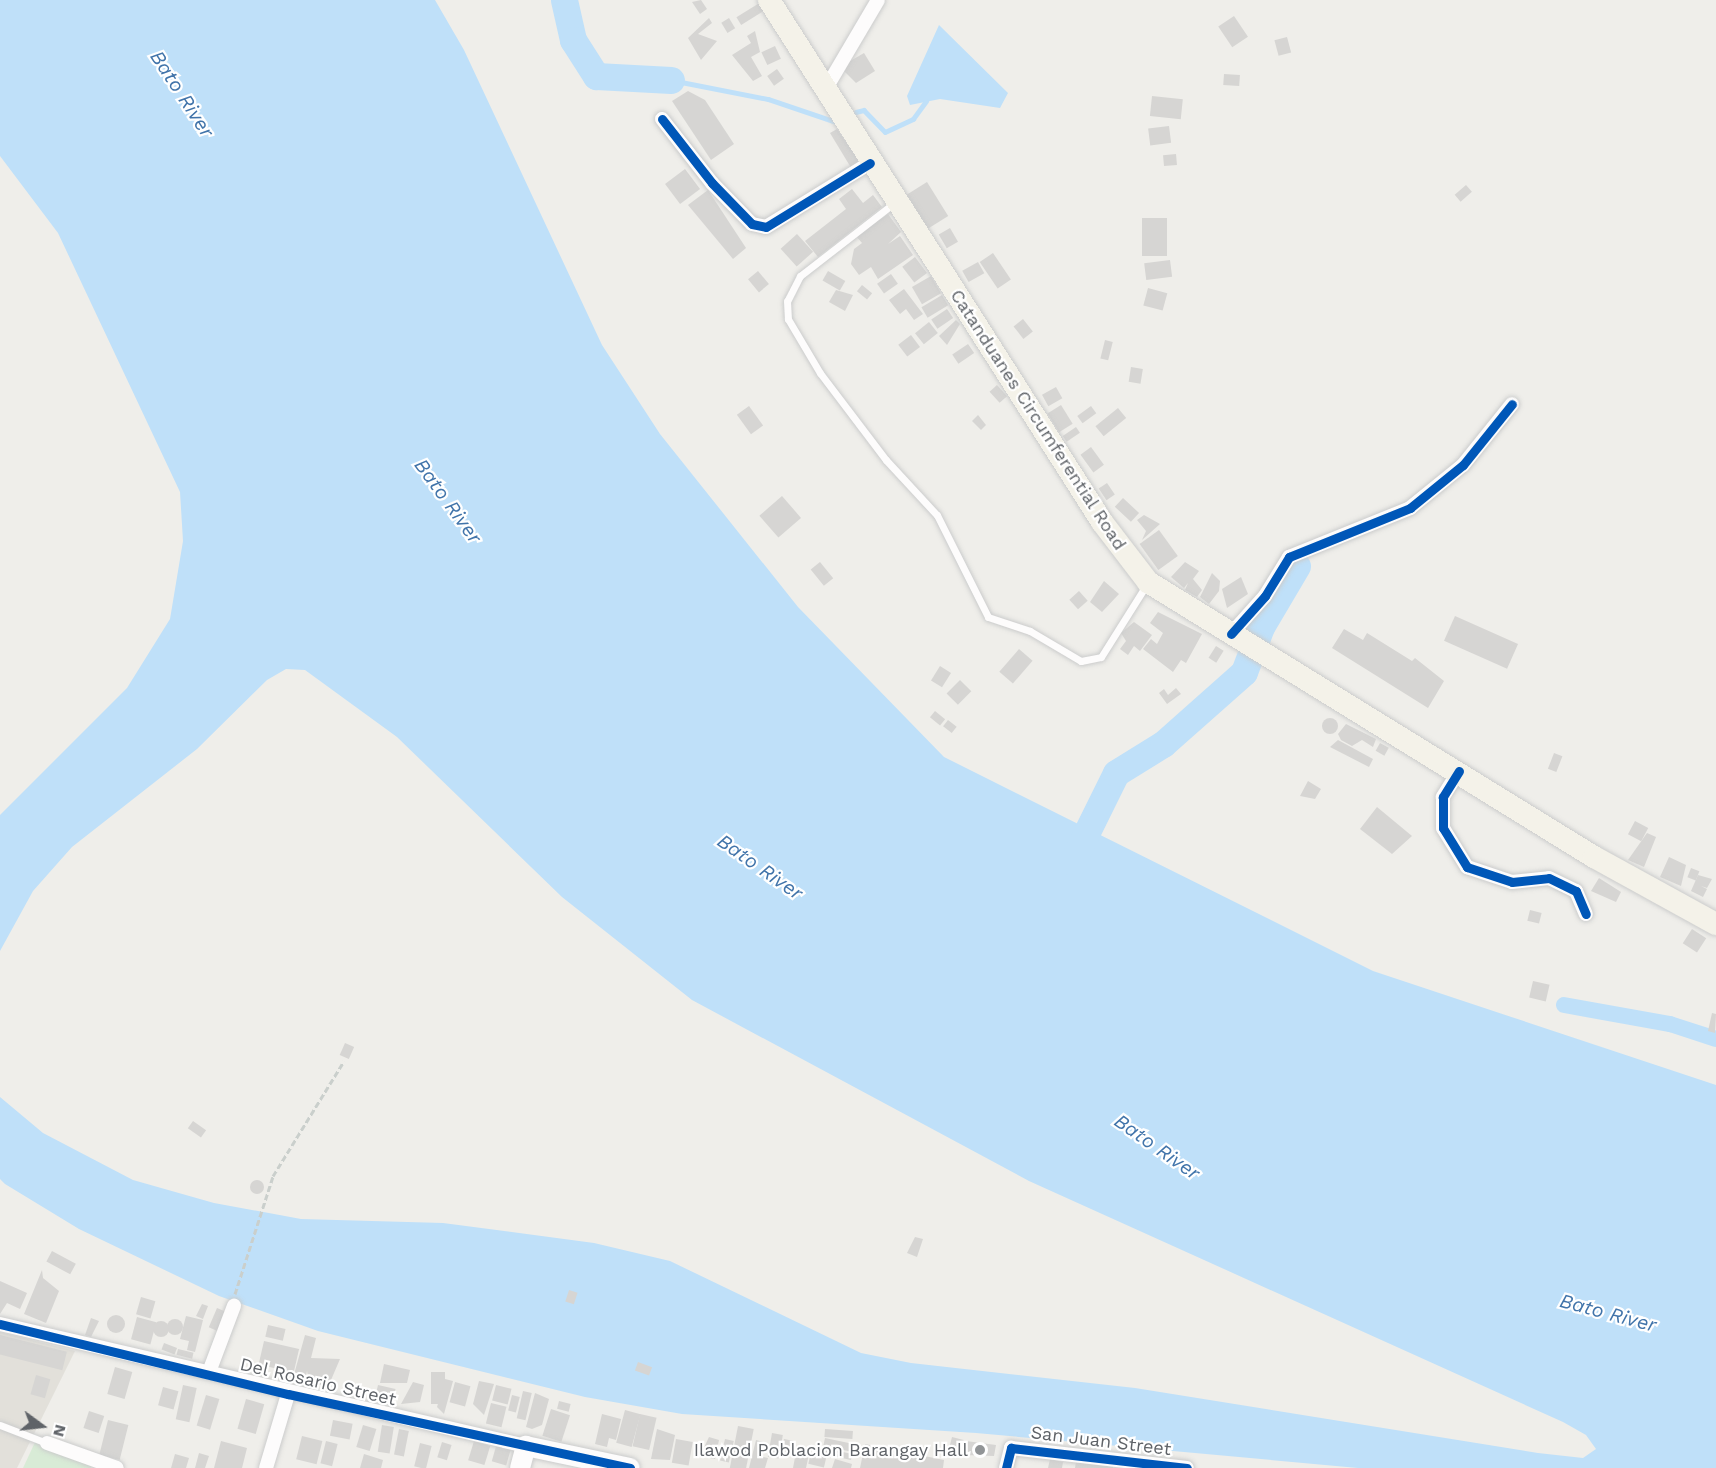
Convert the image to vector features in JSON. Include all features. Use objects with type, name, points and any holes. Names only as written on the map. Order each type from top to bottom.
[{"type":"main road","name":"Catanduanes Circumferential Road","points":[[769,0],[870,163],[1102,522],[1148,582],[1459,771],[1594,857],[1716,924]]},
{"type":"street","points":[[825,90],[878,0]]},
{"type":"street","points":[[662,119],[712,183],[752,224],[766,227],[870,163]]},
{"type":"street","points":[[1247,644],[1265,596],[1289,557],[1410,508],[1463,465],[1512,404]]},
{"type":"street","points":[[1459,771],[1443,797],[1443,828],[1467,867],[1512,882],[1549,878],[1576,891],[1586,914]]},
{"type":"street","points":[[209,1372],[234,1302]]},
{"type":"street","name":"Del Rosario Street","points":[[0,1324],[209,1372],[288,1394],[630,1468]]},
{"type":"street","points":[[266,1468],[288,1394]]},
{"type":"street","points":[[47,1443],[117,1468]]},
{"type":"street","points":[[519,1468],[526,1446]]},
{"type":"street","name":"San Juan Street","points":[[1006,1468],[1011,1448],[1186,1468]]},
{"type":"lane","points":[[896,202],[800,276],[788,301],[788,320],[820,373],[886,460],[937,515],[988,617],[1030,631],[1081,661],[1101,657],[1148,582]]},
{"type":"lane","points":[[0,1425],[47,1443]]},
{"type":"path","points":[[234,1302],[273,1176],[344,1061]]},
{"type":"shaded area","points":[[0,1332],[75,1351],[17,1468],[0,1468]]},
{"type":"green space","points":[[37,1438],[93,1463],[91,1468],[23,1468]]},
{"type":"water","name":"Bato River","points":[[0,0],[435,0],[464,50],[602,345],[660,434],[798,607],[944,757],[1373,971],[1716,1085],[1716,1468],[1358,1468],[976,1433],[682,1414],[585,1397],[318,1331],[219,1296],[79,1229],[5,1184],[0,1179],[0,1097],[43,1133],[133,1180],[214,1203],[301,1219],[443,1223],[594,1243],[670,1261],[861,1353],[911,1363],[1135,1388],[1538,1453],[1583,1458],[1596,1449],[1586,1435],[1563,1422],[1029,1181],[692,1000],[562,897],[397,737],[305,670],[286,669],[267,680],[197,749],[72,847],[33,891],[0,951],[0,815],[127,688],[170,619],[183,541],[180,492],[58,233],[0,156]]},
{"type":"water","points":[[939,25],[1008,93],[1000,108],[940,99],[910,105],[907,96]]},
{"type":"building","points":[[701,0],[707,9],[700,14],[692,2]]},
{"type":"building","points":[[761,2],[766,10],[741,25],[736,17]]},
{"type":"building","points":[[1234,16],[1248,37],[1232,47],[1218,27]]},
{"type":"building","points":[[709,18],[712,23],[698,34],[717,41],[701,60],[688,38]]},
{"type":"building","points":[[729,18],[735,28],[727,33],[721,23]]},
{"type":"building","points":[[755,31],[760,52],[751,57],[762,76],[753,81],[732,55],[751,43],[747,36]]},
{"type":"building","points":[[1287,37],[1291,52],[1279,56],[1274,40]]},
{"type":"building","points":[[775,46],[781,59],[767,65],[761,52]]},
{"type":"building","points":[[864,53],[875,71],[856,83],[840,67]]},
{"type":"building","points":[[777,69],[784,79],[774,86],[767,76]]},
{"type":"building","points":[[1224,74],[1240,75],[1239,86],[1223,85]]},
{"type":"building","points":[[688,91],[705,100],[734,144],[711,160],[672,101]]},
{"type":"building","points":[[1152,96],[1183,99],[1181,119],[1150,116]]},
{"type":"building","points":[[1169,126],[1171,143],[1150,145],[1148,129]]},
{"type":"building","points":[[837,129],[862,165],[853,171],[830,133]]},
{"type":"building","points":[[1176,154],[1177,165],[1164,166],[1163,155]]},
{"type":"building","points":[[685,169],[700,189],[680,204],[665,184]]},
{"type":"building","points":[[927,182],[948,216],[928,229],[907,195]]},
{"type":"building","points":[[1466,185],[1472,192],[1461,202],[1455,195]]},
{"type":"building","points":[[852,189],[863,203],[873,195],[882,207],[818,257],[805,241],[846,209],[839,199]]},
{"type":"building","points":[[708,190],[746,248],[733,259],[688,205]]},
{"type":"building","points":[[888,214],[901,232],[888,244],[900,236],[913,255],[878,279],[871,267],[859,275],[851,264],[854,249],[862,243],[856,236]]},
{"type":"building","points":[[1142,218],[1167,218],[1167,256],[1142,256]]},
{"type":"building","points":[[950,228],[958,242],[947,248],[939,234]]},
{"type":"building","points":[[797,234],[813,252],[797,267],[781,249]]},
{"type":"building","points":[[993,253],[1011,280],[998,288],[980,262]]},
{"type":"building","points":[[915,257],[927,273],[914,283],[902,267]]},
{"type":"building","points":[[1170,260],[1172,277],[1146,280],[1144,263]]},
{"type":"building","points":[[978,262],[984,273],[969,282],[962,271]]},
{"type":"building","points":[[758,271],[769,284],[759,292],[748,279]]},
{"type":"building","points":[[828,271],[845,281],[840,291],[822,281]]},
{"type":"building","points":[[891,274],[898,284],[884,294],[877,284]]},
{"type":"building","points":[[931,276],[941,293],[922,304],[912,287]]},
{"type":"building","points":[[862,285],[872,293],[867,299],[857,291]]},
{"type":"building","points":[[1148,288],[1167,293],[1163,311],[1143,305]]},
{"type":"building","points":[[904,289],[923,314],[914,320],[906,309],[900,314],[889,300]]},
{"type":"building","points":[[836,290],[853,295],[845,311],[829,302]]},
{"type":"building","points":[[942,295],[948,305],[928,318],[921,307]]},
{"type":"building","points":[[947,309],[953,318],[937,329],[931,320]]},
{"type":"building","points":[[1023,319],[1033,332],[1023,339],[1014,326]]},
{"type":"building","points":[[956,320],[960,324],[947,345],[939,336]]},
{"type":"building","points":[[929,322],[938,333],[924,344],[915,333]]},
{"type":"building","points":[[911,335],[920,347],[907,357],[898,345]]},
{"type":"building","points":[[1105,340],[1113,342],[1108,360],[1100,358]]},
{"type":"building","points":[[968,344],[974,353],[958,364],[952,355]]},
{"type":"building","points":[[1131,367],[1143,369],[1141,384],[1129,382]]},
{"type":"building","points":[[997,385],[1007,396],[1000,403],[990,392]]},
{"type":"building","points":[[1056,387],[1062,398],[1048,406],[1042,395]]},
{"type":"building","points":[[1061,405],[1073,424],[1059,432],[1047,413]]},
{"type":"building","points":[[749,406],[763,425],[751,434],[737,415]]},
{"type":"building","points":[[1091,406],[1096,413],[1083,423],[1077,416]]},
{"type":"building","points":[[1118,408],[1126,418],[1104,436],[1095,426]]},
{"type":"building","points":[[978,415],[986,425],[981,430],[972,421]]},
{"type":"building","points":[[1076,427],[1080,433],[1067,442],[1063,436]]},
{"type":"building","points":[[1091,447],[1104,465],[1093,472],[1080,455]]},
{"type":"building","points":[[1107,483],[1115,495],[1107,500],[1099,489]]},
{"type":"building","points":[[782,496],[801,518],[778,538],[759,516]]},
{"type":"building","points":[[1123,498],[1139,513],[1131,522],[1115,507]]},
{"type":"building","points":[[1144,515],[1160,524],[1142,540],[1146,531],[1137,520]]},
{"type":"building","points":[[1159,530],[1178,556],[1158,570],[1140,544]]},
{"type":"building","points":[[820,562],[833,578],[824,586],[811,570]]},
{"type":"building","points":[[1185,562],[1199,571],[1193,579],[1202,590],[1197,597],[1185,590],[1188,583],[1184,588],[1171,577]]},
{"type":"building","points":[[1212,573],[1220,581],[1219,591],[1209,604],[1200,597]]},
{"type":"building","points":[[1241,577],[1248,594],[1227,608],[1222,589]]},
{"type":"building","points":[[1104,581],[1119,594],[1102,612],[1090,602]]},
{"type":"building","points":[[1079,591],[1088,601],[1078,609],[1069,600]]},
{"type":"building","points":[[1158,612],[1202,634],[1186,663],[1181,660],[1173,672],[1143,649],[1151,639],[1157,644],[1163,633],[1150,623]]},
{"type":"building","points":[[1455,616],[1518,644],[1507,669],[1444,641]]},
{"type":"building","points":[[1134,622],[1152,635],[1140,651],[1134,646],[1128,655],[1120,649],[1126,641],[1121,633]]},
{"type":"building","points":[[1344,629],[1363,640],[1367,633],[1412,661],[1415,658],[1444,681],[1428,708],[1332,648]]},
{"type":"building","points":[[1216,646],[1224,651],[1216,663],[1209,658]]},
{"type":"building","points":[[1019,649],[1033,661],[1013,683],[999,672]]},
{"type":"building","points":[[940,666],[951,673],[942,687],[931,680]]},
{"type":"building","points":[[960,680],[971,691],[958,705],[947,693]]},
{"type":"building","points":[[1176,688],[1181,694],[1167,704],[1159,693],[1164,689],[1168,695]]},
{"type":"building","points":[[935,711],[945,719],[940,725],[930,717]]},
{"type":"building","points":[[1327,718],[1333,718],[1338,726],[1336,732],[1327,734],[1322,729],[1322,723]]},
{"type":"building","points":[[948,720],[957,727],[952,733],[943,726]]},
{"type":"building","points":[[1346,724],[1376,739],[1373,747],[1362,740],[1352,746],[1341,740],[1338,734]]},
{"type":"building","points":[[1338,740],[1373,759],[1369,767],[1330,747]]},
{"type":"building","points":[[1380,743],[1389,748],[1384,756],[1376,751]]},
{"type":"building","points":[[1554,753],[1562,756],[1556,772],[1548,769]]},
{"type":"building","points":[[1308,781],[1321,789],[1315,799],[1300,796]]},
{"type":"building","points":[[1377,807],[1412,836],[1392,854],[1360,829]]},
{"type":"building","points":[[1635,821],[1648,828],[1641,841],[1628,834]]},
{"type":"building","points":[[1647,833],[1656,837],[1644,867],[1628,860]]},
{"type":"building","points":[[1669,857],[1686,865],[1681,886],[1660,877]]},
{"type":"building","points":[[1691,868],[1699,871],[1696,881],[1687,877]]},
{"type":"building","points":[[1698,875],[1712,879],[1707,888],[1701,886],[1707,889],[1703,897],[1691,891]]},
{"type":"building","points":[[1599,878],[1621,892],[1616,902],[1591,891]]},
{"type":"building","points":[[1530,910],[1542,913],[1539,924],[1527,921]]},
{"type":"building","points":[[1692,929],[1706,938],[1697,953],[1683,943]]},
{"type":"building","points":[[1533,981],[1550,985],[1546,1001],[1529,998]]},
{"type":"building","points":[[1712,1013],[1716,1014],[1715,1033],[1708,1031]]},
{"type":"building","points":[[345,1043],[354,1047],[349,1059],[340,1055]]},
{"type":"building","points":[[193,1121],[206,1130],[201,1138],[188,1128]]},
{"type":"building","points":[[257,1180],[262,1182],[264,1187],[262,1192],[257,1194],[252,1192],[250,1187],[252,1182]]},
{"type":"building","points":[[915,1237],[923,1239],[917,1257],[907,1253]]},
{"type":"building","points":[[52,1251],[76,1264],[70,1274],[46,1262]]},
{"type":"building","points":[[42,1270],[43,1278],[59,1291],[46,1323],[24,1314]]},
{"type":"building","points":[[0,1281],[27,1293],[20,1309],[7,1303],[0,1314]]},
{"type":"building","points":[[569,1290],[578,1293],[574,1304],[565,1301]]},
{"type":"building","points":[[141,1297],[155,1301],[150,1318],[136,1314]]},
{"type":"building","points":[[202,1304],[208,1306],[203,1319],[196,1316]]},
{"type":"building","points":[[217,1308],[229,1313],[221,1332],[209,1327]]},
{"type":"building","points":[[112,1315],[120,1315],[125,1320],[123,1331],[112,1333],[107,1328],[107,1320]]},
{"type":"building","points":[[186,1316],[203,1320],[195,1352],[187,1350],[189,1341],[180,1339]]},
{"type":"building","points":[[137,1317],[156,1322],[150,1344],[131,1339]]},
{"type":"building","points":[[91,1318],[99,1321],[91,1337],[85,1335]]},
{"type":"building","points":[[175,1319],[183,1327],[175,1335],[167,1327]]},
{"type":"building","points":[[158,1321],[164,1321],[169,1329],[167,1335],[158,1337],[153,1332],[153,1326]]},
{"type":"building","points":[[268,1325],[286,1329],[283,1341],[265,1337]]},
{"type":"building","points":[[0,1335],[67,1352],[62,1370],[0,1355]]},
{"type":"building","points":[[305,1335],[316,1338],[311,1358],[340,1359],[328,1387],[309,1382],[307,1371],[305,1381],[293,1378]]},
{"type":"building","points":[[264,1341],[299,1349],[294,1372],[259,1364]]},
{"type":"building","points":[[164,1343],[177,1348],[175,1355],[161,1350]]},
{"type":"building","points":[[178,1349],[194,1353],[192,1359],[177,1355]]},
{"type":"building","points":[[638,1362],[652,1367],[649,1376],[635,1370]]},
{"type":"building","points":[[384,1364],[410,1370],[407,1383],[380,1383]]},
{"type":"building","points":[[115,1367],[132,1372],[125,1399],[107,1394]]},
{"type":"building","points":[[431,1372],[445,1372],[445,1404],[431,1404]]},
{"type":"building","points":[[36,1375],[50,1379],[45,1398],[30,1394]]},
{"type":"building","points":[[445,1379],[453,1381],[444,1414],[437,1407]]},
{"type":"building","points":[[479,1381],[494,1384],[484,1415],[473,1404]]},
{"type":"building","points":[[413,1382],[424,1385],[420,1402],[401,1404]]},
{"type":"building","points":[[455,1382],[470,1386],[465,1406],[450,1402]]},
{"type":"building","points":[[183,1385],[197,1388],[189,1422],[176,1419]]},
{"type":"building","points":[[378,1385],[396,1389],[392,1404],[375,1400]]},
{"type":"building","points":[[496,1385],[512,1389],[508,1404],[492,1401]]},
{"type":"building","points":[[163,1387],[178,1391],[174,1409],[158,1405]]},
{"type":"building","points":[[523,1391],[532,1393],[525,1420],[517,1418]]},
{"type":"building","points":[[535,1393],[549,1399],[542,1425],[532,1429],[526,1427]]},
{"type":"building","points":[[206,1395],[219,1399],[210,1430],[197,1426]]},
{"type":"building","points":[[512,1395],[520,1397],[516,1412],[508,1411]]},
{"type":"building","points":[[246,1399],[264,1404],[256,1434],[237,1429]]},
{"type":"building","points":[[559,1401],[571,1404],[569,1412],[557,1409]]},
{"type":"building","points":[[491,1403],[507,1407],[501,1427],[486,1423]]},
{"type":"building","points":[[551,1409],[570,1415],[561,1442],[542,1436]]},
{"type":"building","points":[[625,1410],[640,1414],[632,1447],[616,1443]]},
{"type":"building","points":[[89,1411],[104,1416],[99,1433],[83,1428]]},
{"type":"building","points":[[602,1414],[621,1419],[616,1440],[609,1438],[607,1447],[595,1444]]},
{"type":"building","points":[[640,1414],[657,1418],[649,1450],[633,1446]]},
{"type":"building","points":[[108,1420],[128,1425],[120,1460],[99,1455]]},
{"type":"building","points":[[333,1420],[353,1424],[350,1440],[330,1436]]},
{"type":"building","points":[[363,1425],[376,1429],[370,1451],[356,1447]]},
{"type":"building","points":[[382,1425],[394,1427],[390,1454],[378,1452]]},
{"type":"building","points":[[738,1426],[754,1429],[746,1468],[730,1468]]},
{"type":"building","points":[[399,1429],[409,1431],[404,1456],[394,1455]]},
{"type":"building","points":[[657,1429],[675,1435],[670,1460],[651,1459]]},
{"type":"building","points":[[825,1429],[853,1431],[852,1439],[824,1437]]},
{"type":"building","points":[[772,1433],[783,1435],[779,1459],[768,1457]]},
{"type":"building","points":[[302,1436],[322,1441],[317,1464],[296,1459]]},
{"type":"building","points":[[709,1437],[719,1440],[715,1459],[700,1456]]},
{"type":"building","points":[[952,1437],[964,1440],[960,1455],[948,1453]]},
{"type":"building","points":[[825,1438],[853,1444],[852,1452],[823,1446]]},
{"type":"building","points":[[676,1439],[693,1442],[689,1466],[672,1463]]},
{"type":"building","points":[[725,1439],[734,1441],[729,1462],[720,1460]]},
{"type":"building","points":[[784,1439],[794,1441],[792,1453],[782,1451]]},
{"type":"building","points":[[756,1440],[763,1442],[759,1456],[768,1458],[765,1468],[749,1468]]},
{"type":"building","points":[[221,1441],[247,1448],[242,1468],[214,1468]]},
{"type":"building","points":[[326,1441],[338,1444],[332,1466],[320,1463]]},
{"type":"building","points":[[474,1441],[490,1446],[484,1465],[468,1460]]},
{"type":"building","name":"Ilawod Poblacion Barangay Hall","points":[[966,1441],[996,1445],[994,1456],[964,1455]]},
{"type":"building","points":[[442,1442],[452,1445],[447,1460],[437,1457]]},
{"type":"building","points":[[420,1443],[432,1446],[426,1468],[414,1466]]},
{"type":"building","points":[[497,1443],[511,1447],[506,1465],[492,1461]]},
{"type":"building","points":[[865,1444],[944,1460],[943,1468],[860,1468]]},
{"type":"building","points":[[819,1447],[852,1454],[851,1460],[818,1453]]},
{"type":"building","points":[[796,1452],[809,1454],[806,1468],[793,1468]]},
{"type":"building","points":[[199,1453],[209,1456],[205,1468],[195,1468]]},
{"type":"building","points":[[811,1453],[827,1457],[824,1468],[808,1464]]},
{"type":"building","points":[[175,1454],[189,1458],[186,1468],[171,1468]]},
{"type":"building","points":[[364,1454],[383,1460],[381,1468],[360,1468]]},
{"type":"building","points":[[835,1459],[852,1464],[851,1468],[832,1468]]},
{"type":"building","points":[[1050,1459],[1063,1462],[1062,1468],[1048,1468]]},
{"type":"building","points":[[1076,1461],[1113,1467],[1113,1468],[1075,1468]]},
{"type":"waterway","points":[[564,0],[573,40],[596,76],[671,80]]},
{"type":"waterway","points":[[671,80],[768,99],[836,122]]},
{"type":"waterway","points":[[856,112],[864,110],[885,132],[913,119],[926,101]]},
{"type":"waterway","points":[[1072,862],[1116,773],[1163,744],[1244,672],[1261,627],[1297,566]]},
{"type":"waterway","points":[[1564,1005],[1670,1024],[1716,1039]]},
{"type":"cycle path","points":[[662,119],[712,183],[752,224],[766,227],[870,163]]},
{"type":"cycle path","points":[[1231,634],[1265,596],[1289,557],[1410,508],[1463,465],[1512,404]]},
{"type":"cycle path","points":[[1459,771],[1443,797],[1443,828],[1467,867],[1512,882],[1549,878],[1576,891],[1586,914]]},
{"type":"cycle path","points":[[0,1324],[288,1394],[630,1468]]},
{"type":"cycle path","points":[[1006,1468],[1011,1448],[1187,1468]]},
{"type":"place","name":"Ilawod Poblacion Barangay Hall","points":[[980,1450]]}]
